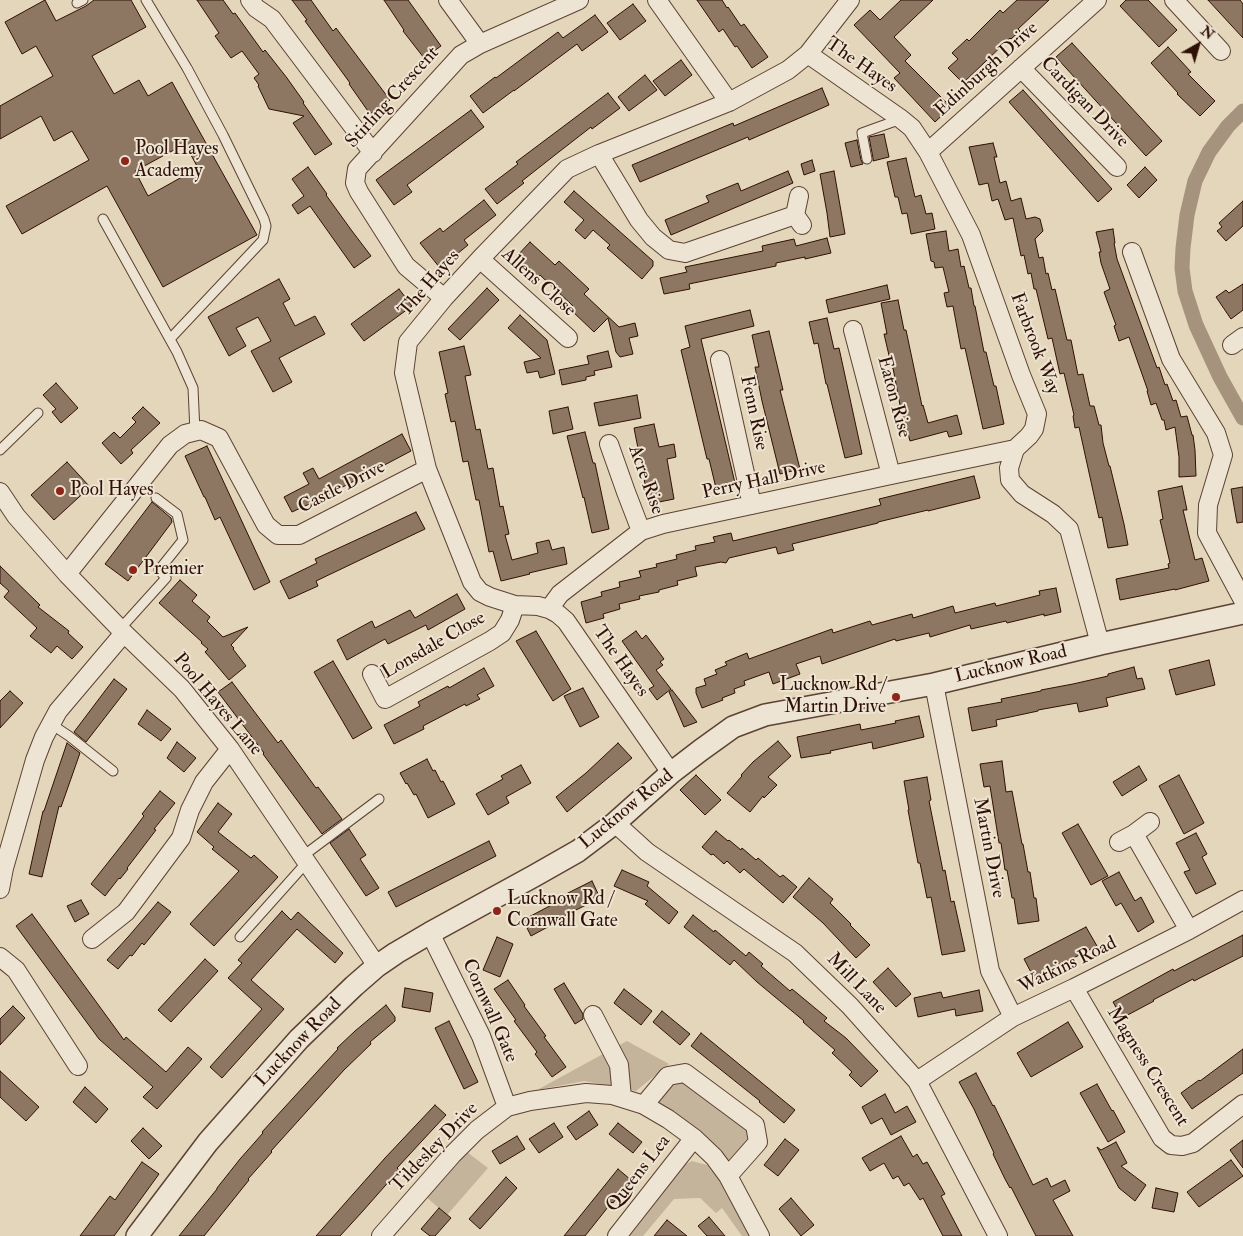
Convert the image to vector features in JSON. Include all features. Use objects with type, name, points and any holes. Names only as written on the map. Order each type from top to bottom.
[{"type":"street","points":[[250,0],[256,8],[272,20],[373,152]]},
{"type":"street","points":[[448,0],[480,44]]},
{"type":"street","name":"Stirling Crescent","points":[[444,298],[406,266],[358,192],[355,183],[358,169],[461,55],[480,44],[579,0]]},
{"type":"street","points":[[657,0],[729,102]]},
{"type":"street","points":[[808,54],[850,0]]},
{"type":"street","name":"Edinburgh Drive","points":[[928,152],[1097,0]]},
{"type":"street","points":[[1174,0],[1221,51]]},
{"type":"street","name":"The Hayes","points":[[671,773],[566,622],[558,614],[538,606],[515,605],[490,597],[480,592],[472,582],[427,469],[404,373],[408,342],[444,298],[567,169],[599,154],[729,102],[788,70],[808,54],[901,119],[912,128],[928,152]]},
{"type":"street","name":"Cardigan Drive","points":[[1021,68],[1117,167]]},
{"type":"street","name":"Farbrook Way","points":[[928,152],[971,235],[1021,375],[1037,414],[1034,429],[1015,449]]},
{"type":"street","points":[[599,154],[639,220],[669,250],[685,253],[798,220],[799,196]]},
{"type":"street","points":[[1132,252],[1171,359],[1216,433],[1223,455],[1208,505],[1207,533],[1243,600]]},
{"type":"street","name":"Allens Close","points":[[480,259],[569,343]]},
{"type":"street","name":"Eaton Rise","points":[[853,327],[891,474]]},
{"type":"street","name":"Fenn Rise","points":[[717,356],[752,505]]},
{"type":"street","name":"Castle Drive","points":[[194,432],[201,430],[219,438],[266,525],[278,535],[299,534],[427,469]]},
{"type":"street","points":[[67,574],[170,445],[185,434],[194,432]]},
{"type":"street","name":"Acre Rise","points":[[610,442],[641,531]]},
{"type":"street","points":[[1015,449],[1009,468],[1010,480],[1022,494],[1053,514],[1069,529],[1100,644]]},
{"type":"street","name":"Perry Hall Drive","points":[[548,609],[560,594],[641,531],[663,524],[891,474],[1015,449]]},
{"type":"street","name":"Pool Hayes Lane","points":[[0,492],[16,516],[67,574],[182,689],[230,749],[377,966]]},
{"type":"street","name":"Lonsdale Close","points":[[372,674],[385,699],[502,633],[510,620],[515,605]]},
{"type":"street","name":"Lucknow Road","points":[[137,1236],[214,1134],[299,1039],[377,966],[430,933],[578,851],[615,822],[671,773],[733,727],[765,715],[934,684],[1100,644],[1243,613]]},
{"type":"street","points":[[0,889],[2,867],[44,737],[58,710],[122,631]]},
{"type":"street","name":"Martin Drive","points":[[934,684],[990,971],[1013,1017]]},
{"type":"street","points":[[92,939],[126,912],[181,838],[190,810],[204,782],[230,749]]},
{"type":"street","name":"Mill Lane","points":[[615,822],[647,852],[796,953],[850,1006],[918,1081],[998,1236]]},
{"type":"street","points":[[1150,822],[1127,838],[1189,930]]},
{"type":"street","name":"Watkins Road","points":[[918,1081],[1013,1017],[1189,930],[1243,900]]},
{"type":"street","name":"Cornwall Gate","points":[[430,933],[481,1036],[507,1107]]},
{"type":"street","points":[[0,957],[16,970],[78,1066]]},
{"type":"street","name":"Magness Crescent","points":[[1074,988],[1162,1138],[1171,1145],[1193,1144],[1243,1104]]},
{"type":"street","points":[[593,1015],[619,1065],[622,1098]]},
{"type":"street","points":[[644,1105],[668,1076],[685,1073],[755,1126],[758,1142],[728,1176]]},
{"type":"street","name":"Tildesley Drive","points":[[382,1236],[452,1155],[477,1130],[507,1107],[530,1101],[586,1093],[612,1095],[644,1105],[668,1119],[694,1138],[714,1157],[728,1176],[760,1236]]},
{"type":"street","name":"Queens Lea","points":[[617,1236],[694,1138]]},
{"type":"lane","points":[[146,0],[187,68],[223,135],[266,226],[263,240],[170,340]]},
{"type":"lane","points":[[867,159],[862,133],[901,119]]},
{"type":"lane","points":[[103,219],[177,352],[193,388],[194,432]]},
{"type":"lane","points":[[0,450],[38,413]]},
{"type":"lane","points":[[122,631],[166,578],[159,570],[183,540],[177,514],[156,498]]},
{"type":"lane","points":[[51,724],[113,771]]},
{"type":"lane","points":[[240,937],[305,859],[380,799]]},
{"type":"shaded area","points":[[627,1041],[669,1064],[636,1091],[584,1081],[537,1090]]},
{"type":"shaded area","points":[[685,1078],[751,1131],[752,1140],[732,1164],[658,1103],[661,1093],[671,1083]]},
{"type":"shaded area","points":[[467,1152],[488,1168],[447,1215],[425,1196]]},
{"type":"shaded area","points":[[692,1161],[707,1165],[733,1197],[753,1236],[742,1236],[722,1208],[716,1213],[700,1198],[674,1199],[643,1236],[623,1236],[678,1168]]},
{"type":"building","points":[[45,0],[56,21],[94,0],[131,0],[146,27],[92,56],[114,94],[139,80],[148,96],[172,82],[257,235],[163,287],[107,186],[22,234],[6,206],[89,160],[72,131],[54,141],[41,116],[0,139],[0,106],[53,76],[36,46],[22,54],[5,22]],"holes":[[[185,144],[198,168],[148,196],[135,171]]]},
{"type":"building","points":[[197,0],[223,0],[233,14],[235,13],[263,52],[265,50],[287,78],[332,144],[315,155],[293,123],[304,116],[269,109],[254,78],[259,74],[242,51],[231,58],[215,36],[219,33]]},
{"type":"building","points":[[292,0],[311,0],[333,31],[336,28],[390,100],[370,114]]},
{"type":"building","points":[[384,0],[408,0],[441,46],[424,58],[403,31]]},
{"type":"building","points":[[697,0],[722,0],[741,26],[744,24],[768,57],[752,68],[723,29],[719,32]]},
{"type":"building","points":[[901,0],[933,0],[894,37],[911,55],[905,61],[951,107],[935,122],[894,78],[900,73],[854,25],[870,10],[880,20]]},
{"type":"building","points":[[1017,0],[1049,0],[1018,29],[1020,31],[1010,38],[963,83],[948,68],[958,59],[952,53],[967,39],[969,41],[1000,10],[1003,13]]},
{"type":"building","points":[[1126,0],[1148,0],[1177,30],[1159,47],[1120,6]]},
{"type":"building","points":[[1208,0],[1240,0],[1243,4],[1243,38]]},
{"type":"building","points":[[633,4],[646,21],[620,40],[607,23]]},
{"type":"building","points":[[595,15],[608,32],[582,51],[577,44],[483,113],[470,96],[558,32],[563,38]]},
{"type":"building","points":[[1072,43],[1162,141],[1146,156],[1056,57]]},
{"type":"building","points":[[1168,47],[1191,72],[1188,74],[1215,101],[1200,116],[1177,94],[1151,63]]},
{"type":"building","points":[[681,60],[692,75],[665,96],[653,81]]},
{"type":"building","points":[[645,75],[657,90],[629,111],[618,97]]},
{"type":"building","points":[[822,88],[829,105],[749,140],[748,137],[640,182],[632,165],[733,123],[734,126]]},
{"type":"building","points":[[1023,90],[1112,189],[1098,202],[1009,102]]},
{"type":"building","points":[[608,93],[620,108],[592,129],[591,127],[555,155],[497,204],[485,189],[518,164],[516,162]]},
{"type":"building","points":[[471,110],[484,127],[407,185],[412,192],[394,205],[376,180]]},
{"type":"building","points":[[884,134],[889,157],[873,161],[869,137]]},
{"type":"building","points":[[857,140],[863,164],[851,167],[845,143]]},
{"type":"building","points":[[993,143],[997,157],[994,157],[1000,183],[1006,181],[1011,201],[1021,198],[1026,219],[1035,217],[1040,219],[1043,231],[1035,239],[1039,258],[1043,257],[1046,274],[1048,273],[1052,290],[1055,289],[1067,340],[1071,340],[1078,375],[1083,374],[1090,406],[1094,406],[1099,425],[1101,425],[1103,443],[1128,545],[1108,548],[1102,517],[1099,518],[1079,427],[1075,428],[1074,415],[1064,373],[1060,374],[1052,338],[1048,339],[1031,273],[1028,274],[1024,255],[1021,256],[1013,218],[1005,220],[998,199],[992,201],[988,183],[979,185],[969,147]]},
{"type":"building","points":[[906,158],[915,197],[921,195],[926,214],[932,213],[935,229],[911,234],[907,213],[902,214],[898,197],[895,197],[887,162]]},
{"type":"building","points":[[812,160],[815,171],[804,175],[801,164]]},
{"type":"building","points":[[308,167],[371,256],[354,268],[310,206],[298,214],[292,205],[304,196],[292,179]]},
{"type":"building","points":[[1145,167],[1157,180],[1139,198],[1127,185]]},
{"type":"building","points":[[788,171],[793,183],[671,235],[665,220],[709,202],[706,196],[738,183],[741,191]]},
{"type":"building","points":[[834,171],[845,234],[830,237],[820,174]]},
{"type":"building","points":[[574,191],[653,261],[653,266],[642,279],[607,248],[610,245],[593,230],[585,239],[575,230],[584,220],[564,202]]},
{"type":"building","points":[[484,200],[496,215],[464,240],[468,245],[440,268],[420,243],[440,228],[443,232]]},
{"type":"building","points":[[1243,201],[1243,226],[1226,241],[1217,231],[1222,227],[1219,223]]},
{"type":"building","points":[[1113,229],[1117,259],[1157,368],[1159,367],[1173,401],[1176,400],[1181,417],[1187,416],[1193,435],[1196,476],[1179,477],[1179,457],[1175,427],[1166,430],[1164,420],[1162,420],[1156,403],[1151,405],[1129,337],[1119,341],[1114,326],[1116,325],[1104,292],[1110,289],[1101,263],[1099,252],[1101,252],[1096,232]]},
{"type":"building","points":[[946,231],[949,251],[958,249],[961,267],[964,266],[969,288],[971,288],[984,352],[986,352],[994,386],[996,386],[1004,424],[983,429],[965,348],[961,349],[953,306],[947,307],[944,293],[949,292],[943,267],[935,268],[934,262],[931,261],[926,234]]},
{"type":"building","points":[[827,238],[831,253],[776,263],[776,266],[689,284],[690,289],[664,294],[660,278],[687,272],[685,267],[763,251],[762,246],[794,239],[796,246]]},
{"type":"building","points":[[530,242],[555,265],[559,261],[589,289],[584,294],[619,327],[635,323],[638,336],[629,338],[633,354],[620,357],[616,352],[608,318],[594,332],[570,309],[573,306],[540,275],[537,278],[516,257]]},
{"type":"building","points":[[279,279],[290,299],[283,303],[295,326],[315,316],[325,334],[279,358],[292,382],[273,392],[251,351],[271,341],[258,317],[236,328],[246,346],[229,356],[208,317]]},
{"type":"building","points":[[1243,284],[1243,310],[1231,319],[1216,297],[1226,290],[1229,293]]},
{"type":"building","points":[[887,285],[890,299],[829,313],[826,300]]},
{"type":"building","points":[[487,288],[499,300],[460,340],[448,329]]},
{"type":"building","points":[[399,289],[412,306],[364,341],[351,324]]},
{"type":"building","points":[[898,300],[922,406],[928,423],[957,415],[962,434],[949,437],[947,431],[910,441],[884,334],[887,334],[881,303]]},
{"type":"building","points":[[750,310],[754,326],[701,339],[735,483],[716,488],[709,459],[707,459],[681,350],[690,347],[685,326]]},
{"type":"building","points":[[520,315],[547,340],[555,374],[540,378],[538,371],[527,373],[524,362],[541,358],[508,328]]},
{"type":"building","points":[[827,318],[834,349],[839,348],[862,454],[845,458],[826,384],[818,343],[814,344],[809,322]]},
{"type":"building","points":[[769,331],[783,390],[780,390],[800,469],[780,474],[755,367],[759,367],[752,335]]},
{"type":"building","points":[[464,346],[471,375],[465,376],[476,430],[480,429],[488,469],[493,468],[500,507],[503,506],[509,534],[505,535],[512,560],[538,553],[536,543],[549,540],[552,550],[564,547],[567,564],[501,581],[493,551],[489,552],[479,500],[476,500],[468,461],[463,462],[455,421],[451,422],[445,394],[448,393],[439,352]]},
{"type":"building","points":[[608,351],[612,367],[594,371],[595,375],[586,377],[586,380],[562,385],[559,370],[589,364],[587,356]]},
{"type":"building","points":[[56,383],[78,408],[61,423],[52,412],[56,409],[43,395]]},
{"type":"building","points":[[637,395],[641,418],[599,426],[594,403]]},
{"type":"building","points":[[143,407],[160,423],[131,450],[133,453],[121,464],[102,443],[114,432],[120,438],[136,422],[132,418]]},
{"type":"building","points":[[568,407],[573,429],[553,434],[549,411]]},
{"type":"building","points":[[654,424],[659,447],[674,444],[676,457],[667,459],[674,499],[649,504],[634,428]]},
{"type":"building","points":[[585,432],[593,463],[595,463],[609,529],[592,533],[567,436]]},
{"type":"building","points":[[402,434],[411,451],[292,512],[284,497],[309,484],[303,473],[313,468],[319,479]]},
{"type":"building","points":[[207,446],[270,582],[254,590],[220,517],[215,520],[185,456]]},
{"type":"building","name":"Pool Hayes","points":[[67,462],[90,487],[54,520],[31,495]]},
{"type":"building","points":[[974,476],[980,498],[792,544],[794,550],[778,554],[776,547],[729,558],[726,563],[721,562],[695,567],[697,576],[677,581],[678,585],[659,590],[659,592],[639,596],[640,599],[619,604],[620,609],[603,614],[604,618],[586,623],[581,602],[602,596],[601,592],[620,587],[619,582],[641,577],[639,571],[657,567],[656,564],[677,559],[676,555],[696,550],[695,546],[715,542],[713,537],[731,533],[733,541],[881,505],[879,499]]},
{"type":"building","points":[[1182,486],[1187,510],[1183,510],[1195,560],[1202,558],[1209,581],[1175,590],[1120,600],[1116,579],[1169,568],[1168,564],[1170,563],[1160,520],[1163,519],[1158,491]]},
{"type":"building","points":[[1243,487],[1243,522],[1237,523],[1231,489]]},
{"type":"building","points":[[152,502],[171,518],[172,522],[128,581],[105,564]]},
{"type":"building","points":[[416,512],[425,529],[316,581],[318,586],[289,599],[280,581],[317,563],[315,559]]},
{"type":"building","points":[[0,566],[40,605],[38,607],[69,631],[68,633],[83,647],[72,659],[57,646],[51,653],[30,636],[37,628],[4,597],[9,591],[0,583]]},
{"type":"building","points":[[180,580],[197,595],[192,601],[210,617],[207,621],[223,637],[248,627],[231,645],[246,666],[229,680],[205,652],[208,649],[202,642],[159,603]]},
{"type":"building","points":[[1056,588],[1061,612],[971,629],[970,625],[930,637],[929,633],[896,641],[895,639],[822,664],[820,656],[796,664],[800,674],[773,684],[769,672],[744,681],[745,685],[734,689],[735,693],[702,708],[696,693],[696,688],[706,685],[704,679],[717,674],[715,670],[727,665],[725,662],[747,653],[749,659],[832,629],[833,633],[870,621],[872,625],[912,614],[913,618],[953,606],[955,613],[995,603],[996,606],[1040,595],[1039,591]]},
{"type":"building","points":[[457,594],[465,609],[428,630],[426,625],[388,644],[385,639],[347,660],[337,640],[372,621],[375,628],[410,610],[415,618]]},
{"type":"building","points":[[536,631],[571,689],[553,701],[516,641]]},
{"type":"building","points":[[636,631],[642,639],[646,635],[664,659],[660,662],[663,665],[656,670],[671,689],[657,700],[649,689],[654,686],[622,641]]},
{"type":"building","points":[[1209,660],[1215,685],[1176,695],[1169,670]]},
{"type":"building","points":[[333,661],[372,728],[353,739],[314,672]]},
{"type":"building","points":[[1134,667],[1137,679],[1142,678],[1145,689],[1106,698],[1108,706],[1079,712],[1077,703],[1038,710],[996,720],[997,726],[972,731],[968,708],[1002,702],[1001,699],[1108,676],[1108,674]]},
{"type":"building","points":[[484,668],[494,686],[477,695],[480,699],[466,706],[465,704],[423,726],[424,729],[394,744],[384,725],[420,706],[418,702],[448,686],[449,688]]},
{"type":"building","points":[[114,679],[127,689],[86,742],[74,732]]},
{"type":"building","points":[[232,682],[278,743],[281,740],[316,788],[318,787],[342,819],[322,834],[218,692]]},
{"type":"building","points":[[583,688],[599,717],[580,727],[564,696]]},
{"type":"building","points":[[672,690],[697,722],[684,727],[669,692]]},
{"type":"building","points":[[10,691],[23,703],[0,728],[0,701]]},
{"type":"building","points":[[147,710],[171,729],[161,741],[138,724]]},
{"type":"building","points":[[919,716],[924,737],[873,749],[872,742],[830,751],[831,753],[801,758],[797,737],[860,724],[861,730]]},
{"type":"building","points":[[778,741],[791,756],[768,777],[777,785],[764,798],[763,796],[750,812],[727,793],[753,762]]},
{"type":"building","points":[[177,742],[196,758],[184,772],[167,758]]},
{"type":"building","points":[[67,743],[80,753],[61,807],[59,806],[42,877],[29,874],[43,811]]},
{"type":"building","points":[[618,743],[632,758],[567,812],[556,797],[586,773]]},
{"type":"building","points":[[427,759],[441,782],[443,781],[455,804],[428,818],[416,794],[414,795],[400,773]]},
{"type":"building","points":[[1002,761],[1006,792],[1012,791],[1028,872],[1030,872],[1034,898],[1036,898],[1039,921],[1018,924],[1014,898],[1012,898],[1007,870],[1005,870],[1001,843],[999,843],[990,786],[984,787],[980,764]]},
{"type":"building","points":[[521,765],[531,783],[506,797],[509,803],[488,815],[476,794],[503,779],[501,776]]},
{"type":"building","points":[[1139,766],[1147,780],[1122,796],[1113,782]]},
{"type":"building","points":[[696,775],[721,800],[705,815],[680,790]]},
{"type":"building","points":[[1179,775],[1204,823],[1184,834],[1159,786]]},
{"type":"building","points":[[927,777],[931,800],[929,801],[943,871],[945,870],[951,902],[954,901],[965,951],[942,955],[931,897],[927,898],[920,863],[918,863],[904,781]]},
{"type":"building","points":[[160,791],[175,803],[154,829],[156,830],[128,869],[105,896],[91,884],[144,816],[142,814]]},
{"type":"building","points":[[218,803],[232,814],[218,832],[251,858],[254,855],[278,877],[214,946],[190,924],[239,871],[212,849],[214,847],[197,832]]},
{"type":"building","points":[[1078,824],[1108,876],[1091,885],[1062,833]]},
{"type":"building","points":[[349,829],[366,855],[360,859],[379,888],[366,896],[330,843]]},
{"type":"building","points":[[716,831],[756,860],[758,858],[780,877],[783,875],[797,887],[783,903],[744,869],[740,873],[727,861],[724,864],[702,847]]},
{"type":"building","points":[[1196,833],[1207,854],[1202,857],[1216,884],[1196,894],[1184,872],[1190,870],[1176,843]]},
{"type":"building","points":[[489,841],[496,856],[396,907],[388,892]]},
{"type":"building","points":[[622,870],[649,882],[647,886],[678,912],[669,924],[645,904],[648,901],[614,886]]},
{"type":"building","points":[[1119,872],[1135,901],[1141,897],[1154,922],[1138,932],[1121,903],[1116,906],[1102,881]]},
{"type":"building","points":[[809,878],[833,899],[830,903],[870,945],[856,958],[823,923],[793,897]]},
{"type":"building","points":[[592,881],[600,898],[556,920],[557,922],[531,936],[523,920],[563,899],[562,896]]},
{"type":"building","points":[[81,900],[89,914],[75,922],[67,906]]},
{"type":"building","points":[[158,902],[171,912],[144,945],[142,943],[118,969],[107,960]]},
{"type":"building","points":[[282,911],[291,920],[298,912],[343,953],[335,963],[297,929],[251,980],[284,1009],[222,1078],[210,1067],[262,1009],[228,978],[242,963],[238,960]]},
{"type":"building","points":[[32,914],[124,1040],[126,1037],[166,1072],[188,1047],[202,1059],[157,1109],[143,1097],[153,1087],[99,1039],[16,926]]},
{"type":"building","points":[[693,915],[714,932],[715,930],[746,956],[749,952],[763,964],[761,966],[790,991],[792,989],[827,1018],[824,1021],[846,1038],[878,1071],[861,1087],[849,1075],[852,1072],[832,1053],[835,1050],[804,1021],[734,960],[730,965],[684,927]]},
{"type":"building","points":[[1086,927],[1097,946],[1034,978],[1024,959]]},
{"type":"building","points":[[1243,935],[1243,956],[1194,981],[1193,979],[1122,1018],[1113,1002],[1173,969],[1174,971]]},
{"type":"building","points":[[497,937],[513,944],[500,977],[483,970]]},
{"type":"building","points":[[205,959],[218,971],[171,1022],[158,1010]]},
{"type":"building","points":[[888,968],[911,994],[896,1007],[873,982]]},
{"type":"building","points":[[508,980],[546,1036],[544,1037],[566,1067],[552,1077],[535,1054],[537,1052],[514,1021],[516,1020],[494,989]]},
{"type":"building","points":[[564,983],[583,1014],[583,1019],[575,1024],[554,989]]},
{"type":"building","points":[[405,988],[433,993],[430,1012],[402,1007]]},
{"type":"building","points":[[624,989],[652,1011],[641,1025],[614,1003]]},
{"type":"building","points":[[979,990],[983,1011],[956,1016],[955,1009],[918,1017],[914,998],[941,992],[943,998]]},
{"type":"building","points":[[386,1005],[395,1017],[395,1021],[370,1042],[371,1044],[344,1070],[271,1151],[204,1236],[179,1236],[262,1132],[337,1048]]},
{"type":"building","points":[[13,1006],[25,1018],[0,1045],[0,1019]]},
{"type":"building","points":[[662,1011],[690,1034],[680,1045],[653,1022]]},
{"type":"building","points":[[449,1021],[478,1082],[464,1089],[435,1028]]},
{"type":"building","points":[[1068,1022],[1083,1047],[1031,1077],[1017,1053]]},
{"type":"building","points":[[701,1033],[795,1110],[784,1123],[760,1101],[691,1046]]},
{"type":"building","points":[[1243,1049],[1243,1073],[1192,1109],[1181,1093]]},
{"type":"building","points":[[0,1071],[39,1107],[26,1121],[0,1097]]},
{"type":"building","points":[[976,1073],[994,1105],[1033,1185],[1047,1178],[1051,1187],[1065,1180],[1070,1191],[1053,1200],[1073,1236],[1036,1236],[1005,1179],[974,1109],[959,1082]]},
{"type":"building","points":[[1097,1084],[1125,1132],[1108,1142],[1080,1093]]},
{"type":"building","points":[[85,1087],[108,1109],[96,1123],[73,1102]]},
{"type":"building","points":[[885,1094],[895,1113],[907,1106],[916,1122],[891,1135],[882,1118],[871,1124],[862,1107]]},
{"type":"building","points":[[435,1105],[446,1115],[397,1168],[399,1170],[362,1212],[340,1236],[316,1236],[385,1158]]},
{"type":"building","points":[[589,1111],[598,1125],[576,1140],[567,1127]]},
{"type":"building","points":[[554,1123],[563,1137],[539,1153],[529,1139]]},
{"type":"building","points":[[618,1123],[642,1142],[633,1153],[609,1134]]},
{"type":"building","points":[[143,1128],[162,1146],[149,1159],[131,1141]]},
{"type":"building","points":[[517,1136],[525,1149],[500,1164],[492,1151]]},
{"type":"building","points":[[901,1136],[913,1157],[917,1154],[923,1164],[927,1162],[945,1194],[941,1196],[962,1236],[943,1236],[923,1198],[920,1200],[909,1183],[904,1186],[898,1176],[893,1179],[884,1163],[870,1171],[862,1158]]},
{"type":"building","points":[[785,1139],[799,1150],[778,1176],[764,1165]]},
{"type":"building","points":[[1243,1140],[1243,1168],[1230,1150]]},
{"type":"building","points":[[1116,1142],[1127,1163],[1121,1166],[1146,1185],[1135,1201],[1119,1188],[1097,1147],[1101,1150]]},
{"type":"building","points":[[1231,1160],[1243,1176],[1199,1207],[1187,1192]]},
{"type":"building","points":[[142,1162],[159,1174],[114,1236],[80,1236],[110,1196],[115,1200]]},
{"type":"building","points":[[618,1169],[631,1180],[613,1203],[585,1236],[564,1236]]},
{"type":"building","points":[[506,1177],[517,1188],[480,1229],[469,1219]]},
{"type":"building","points":[[1156,1188],[1178,1193],[1174,1212],[1152,1208]]},
{"type":"building","points":[[791,1198],[814,1225],[801,1236],[779,1209]]},
{"type":"building","points":[[439,1208],[451,1218],[435,1236],[430,1236],[421,1229]]},
{"type":"building","points":[[709,1217],[725,1236],[707,1236],[698,1226]]},
{"type":"building","points":[[667,1220],[687,1236],[654,1236]]},
{"type":"waterway","points":[[1243,111],[1228,126],[1209,152],[1195,181],[1187,215],[1182,268],[1185,291],[1196,325],[1220,377],[1243,418]]},
{"type":"place","name":"Pool Hayes Academy","points":[[125,161]]},
{"type":"place","name":"Pool Hayes","points":[[60,491]]},
{"type":"place","name":"Premier","points":[[133,570]]},
{"type":"place","name":"Lucknow Rd / Martin Drive","points":[[896,697]]},
{"type":"place","name":"Lucknow Rd / Cornwall Gate","points":[[497,911]]}]
